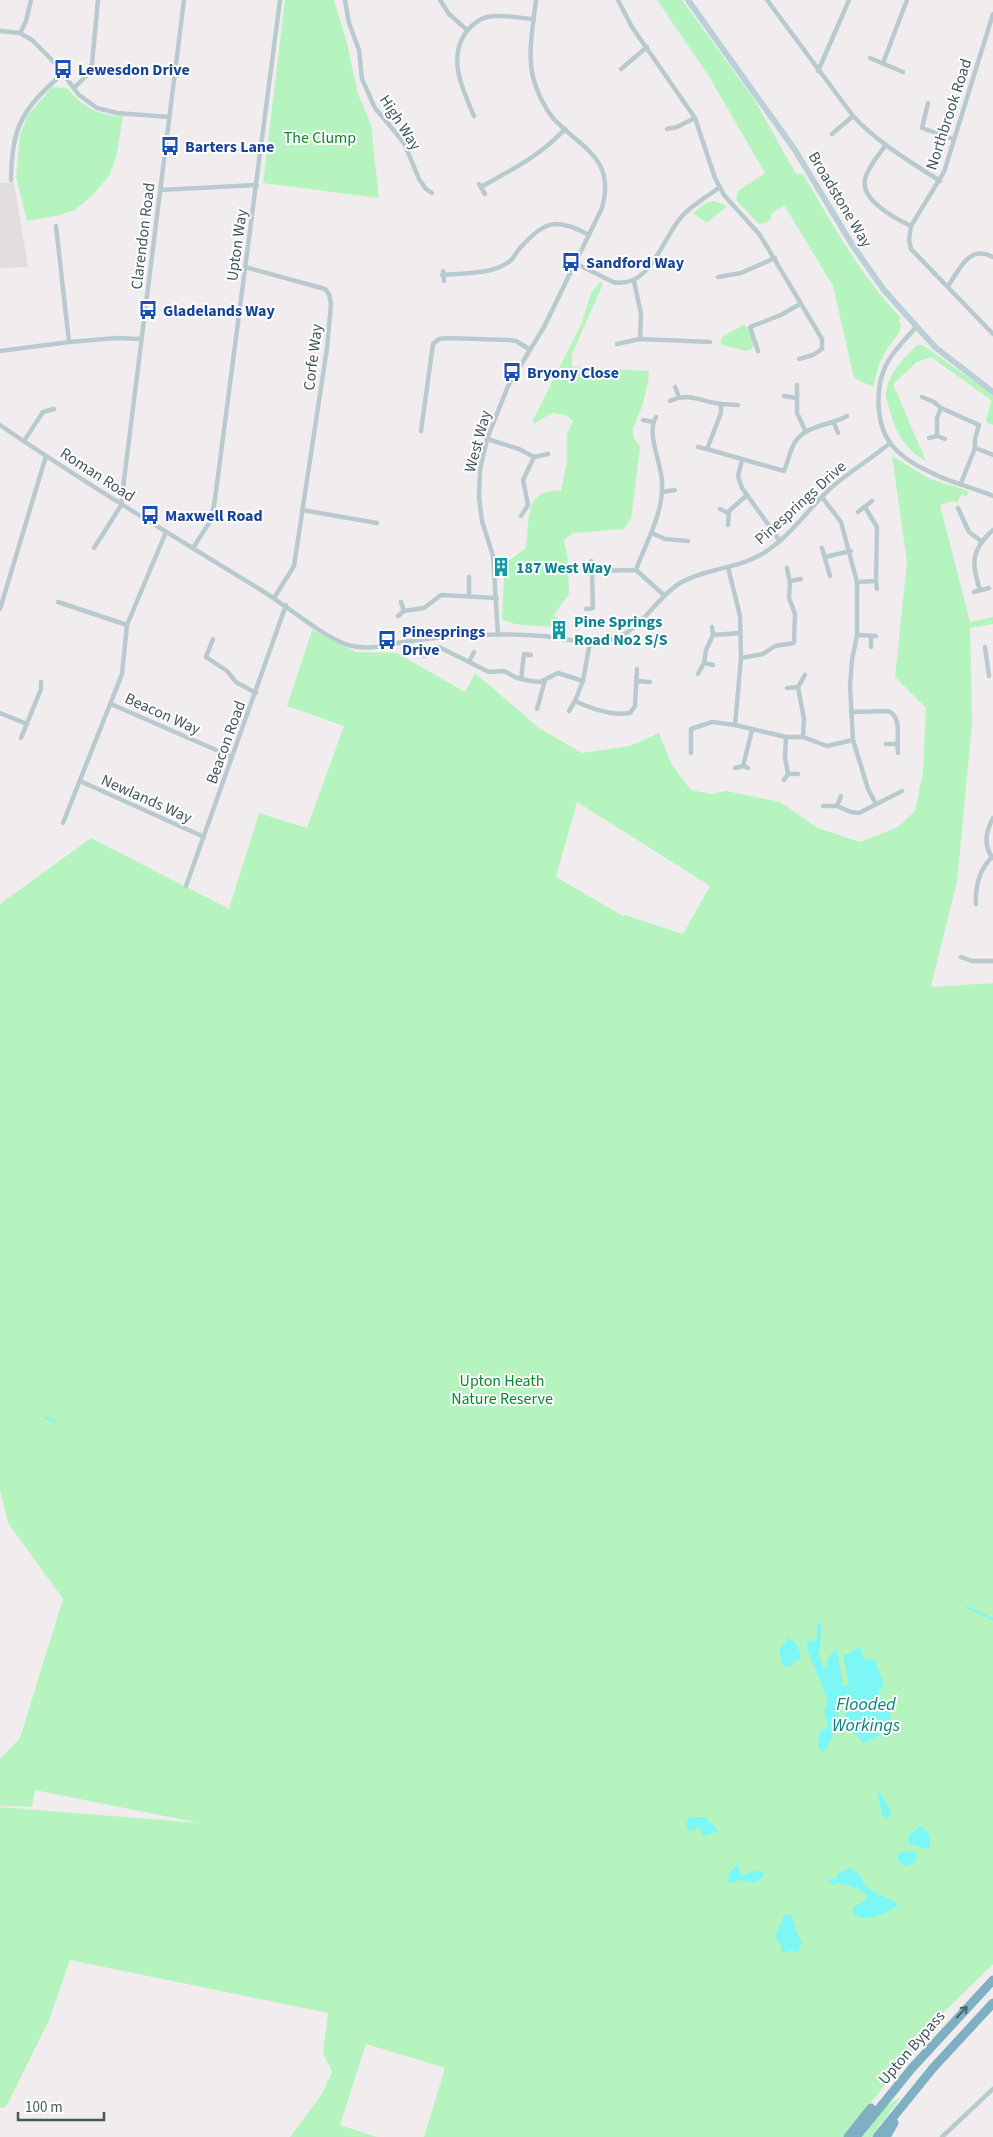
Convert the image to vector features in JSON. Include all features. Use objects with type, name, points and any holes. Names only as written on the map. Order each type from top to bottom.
[{"type":"highway","name":"Upton Bypass","points":[[856,2137],[932,2045],[993,1980]]},
{"type":"highway","name":"Upton Bypass","points":[[877,2137],[933,2068],[993,2003]]},
{"type":"highway","points":[[848,2137],[899,2077],[932,2045]]},
{"type":"highway","points":[[886,2137],[933,2068]]},
{"type":"street","points":[[20,33],[26,21],[31,0]]},
{"type":"street","points":[[74,88],[86,76],[92,64],[98,0]]},
{"type":"street","name":"Clarendon Road","points":[[121,504],[184,0]]},
{"type":"street","name":"Upton Way","points":[[193,548],[211,520],[215,499],[280,0]]},
{"type":"street","name":"High Way","points":[[344,0],[358,50],[362,79],[375,108],[405,145],[419,180],[432,193]]},
{"type":"street","points":[[440,0],[449,14],[467,30]]},
{"type":"street","name":"West Way","points":[[498,635],[493,556],[482,521],[479,497],[480,470],[487,439],[508,386],[529,348],[544,327],[602,208],[606,191],[606,180],[596,158],[549,112],[535,83],[531,68],[536,0]]},
{"type":"street","points":[[618,0],[632,27],[695,118],[715,178],[724,196],[760,235],[822,339],[822,349],[813,355],[799,359]]},
{"type":"street","name":"Broadstone Way","points":[[688,0],[795,150],[868,268],[916,328],[935,347],[993,392]]},
{"type":"street","name":"Northbrook Road","points":[[767,0],[818,71],[853,116],[869,133],[885,146],[940,181],[993,14]]},
{"type":"street","points":[[818,71],[849,0]]},
{"type":"street","points":[[883,64],[907,0]]},
{"type":"street","points":[[474,116],[459,79],[456,60],[460,42],[467,30],[486,17],[534,19]]},
{"type":"street","points":[[0,31],[20,33],[42,50],[86,102],[97,108],[117,113],[169,117]]},
{"type":"street","points":[[621,68],[647,47]]},
{"type":"street","points":[[870,58],[903,72]]},
{"type":"street","points":[[11,180],[12,151],[21,119],[36,99],[62,74]]},
{"type":"street","points":[[928,104],[922,128],[953,139]]},
{"type":"street","points":[[832,134],[853,116]]},
{"type":"street","points":[[667,129],[677,127],[695,118]]},
{"type":"street","points":[[484,194],[480,186],[523,164],[549,147],[566,129]]},
{"type":"street","points":[[885,146],[867,173],[864,182],[867,192],[885,212],[911,226]]},
{"type":"street","points":[[940,181],[911,226],[909,240],[911,248],[993,334]]},
{"type":"street","points":[[160,190],[257,185]]},
{"type":"street","points":[[575,262],[619,284],[634,281],[641,276],[652,262],[682,216],[720,187]]},
{"type":"street","points":[[444,281],[442,273],[481,272],[510,261],[532,235],[548,224],[564,224],[589,235]]},
{"type":"street","points":[[56,226],[69,342]]},
{"type":"street","points":[[948,286],[966,260],[975,253],[984,252],[993,257]]},
{"type":"street","points":[[718,277],[741,273],[775,258]]},
{"type":"street","name":"Corfe Way","points":[[245,267],[325,289],[329,294],[331,304],[327,348],[294,566],[274,598]]},
{"type":"street","points":[[634,281],[641,314],[640,339]]},
{"type":"street","points":[[758,351],[750,327],[781,315],[800,304]]},
{"type":"street","points":[[916,328],[893,353],[880,380],[877,394],[879,408],[890,443],[926,470],[993,496]]},
{"type":"street","points":[[0,351],[69,342],[117,338],[142,339]]},
{"type":"street","points":[[421,431],[433,344],[447,338],[509,340],[516,341],[529,348]]},
{"type":"street","points":[[617,344],[640,339],[710,342]]},
{"type":"street","points":[[797,385],[797,414],[806,432]]},
{"type":"street","points":[[675,387],[679,397]]},
{"type":"street","points":[[670,401],[688,396],[699,400],[738,405]]},
{"type":"street","points":[[784,396],[796,398]]},
{"type":"street","points":[[922,397],[979,425]]},
{"type":"street","points":[[707,449],[721,413],[722,404]]},
{"type":"street","points":[[937,436],[937,418],[941,408]]},
{"type":"street","points":[[24,441],[43,412],[54,409]]},
{"type":"street","points":[[698,447],[787,472],[794,444],[806,432],[834,423],[847,416]]},
{"type":"street","points":[[636,570],[658,515],[662,492],[661,470],[652,430],[652,422],[656,417]]},
{"type":"street","points":[[961,483],[975,448],[975,439],[982,418]]},
{"type":"street","points":[[643,420],[652,422]]},
{"type":"street","points":[[834,423],[838,433]]},
{"type":"street","name":"Roman Road","points":[[0,425],[121,504],[286,605]]},
{"type":"street","points":[[930,438],[937,436],[945,439]]},
{"type":"street","points":[[487,439],[519,449],[534,457],[548,454]]},
{"type":"street","name":"Pinesprings Drive","points":[[286,605],[334,639],[355,646],[375,648],[439,637],[498,635],[539,636],[590,642],[609,640],[634,629],[664,595],[690,578],[753,558],[780,541],[822,497],[890,443]]},
{"type":"street","points":[[975,448],[993,455]]},
{"type":"street","points":[[0,609],[46,456]]},
{"type":"street","points":[[521,516],[528,505],[523,477],[534,457]]},
{"type":"street","points":[[742,460],[738,476],[742,488],[780,541]]},
{"type":"street","points":[[662,492],[675,490]]},
{"type":"street","points":[[728,525],[728,513],[747,496]]},
{"type":"street","points":[[822,497],[841,522],[858,582],[857,635],[852,667],[851,712],[853,740],[868,789],[876,804]]},
{"type":"street","points":[[858,512],[872,501]]},
{"type":"street","points":[[94,548],[121,504]]},
{"type":"street","points":[[865,507],[877,528],[877,589]]},
{"type":"street","points":[[958,508],[969,532],[981,541]]},
{"type":"street","points":[[720,509],[728,513]]},
{"type":"street","points":[[302,510],[377,523]]},
{"type":"street","points":[[961,517],[968,514]]},
{"type":"street","points":[[980,590],[974,561],[981,541],[993,530]]},
{"type":"street","points":[[63,823],[122,674],[127,625],[166,532]]},
{"type":"street","points":[[652,533],[665,539],[688,541]]},
{"type":"street","points":[[822,548],[830,576]]},
{"type":"street","points":[[825,557],[850,551]]},
{"type":"street","points":[[591,561],[593,608]]},
{"type":"street","points":[[728,567],[740,616],[741,658],[735,725]]},
{"type":"street","points":[[741,658],[756,656],[775,646],[797,644],[795,614],[789,598],[790,581],[787,568]]},
{"type":"street","points":[[592,571],[636,570],[664,595]]},
{"type":"street","points":[[469,577],[469,596]]},
{"type":"street","points":[[790,581],[801,579]]},
{"type":"street","points":[[858,582],[876,581]]},
{"type":"street","points":[[974,592],[989,588]]},
{"type":"street","points":[[398,616],[404,612],[424,608],[441,595],[497,598]]},
{"type":"street","points":[[58,602],[127,625]]},
{"type":"street","points":[[401,602],[404,612]]},
{"type":"street","name":"Beacon Road","points":[[186,886],[286,605]]},
{"type":"street","points":[[586,608],[600,608]]},
{"type":"street","points":[[698,674],[704,663],[704,658],[713,635],[712,626]]},
{"type":"street","points":[[713,635],[740,633]]},
{"type":"street","points":[[857,635],[874,636],[871,647]]},
{"type":"street","points":[[213,639],[206,657],[227,671],[236,682],[256,693]]},
{"type":"street","points":[[569,711],[583,681],[590,642]]},
{"type":"street","points":[[424,656],[428,649],[439,647],[489,672],[507,672],[521,679],[540,682],[552,674],[558,673],[583,681]]},
{"type":"street","points":[[985,647],[991,664],[990,676]]},
{"type":"street","points":[[469,662],[474,652]]},
{"type":"street","points":[[521,679],[524,654],[531,655]]},
{"type":"street","points":[[704,663],[713,664]]},
{"type":"street","points":[[574,701],[590,708],[623,714],[630,713],[635,706],[637,669]]},
{"type":"street","points":[[803,737],[804,719],[798,687],[805,675]]},
{"type":"street","points":[[538,709],[545,680]]},
{"type":"street","points":[[637,681],[650,682]]},
{"type":"street","points":[[21,738],[41,689],[41,682]]},
{"type":"street","points":[[788,688],[798,687]]},
{"type":"street","name":"Beacon Way","points":[[111,704],[232,757]]},
{"type":"street","points":[[851,712],[888,711],[893,713],[897,718],[896,744],[898,753]]},
{"type":"street","points":[[0,713],[27,724]]},
{"type":"street","points":[[691,729],[712,722],[735,725],[786,737],[803,737],[827,746],[853,740]]},
{"type":"street","points":[[686,725],[691,729]]},
{"type":"street","points":[[691,729],[691,753]]},
{"type":"street","points":[[743,766],[752,730]]},
{"type":"street","points":[[784,780],[788,774],[785,757],[786,737]]},
{"type":"street","points":[[886,744],[896,744]]},
{"type":"street","points":[[735,768],[743,766],[748,768]]},
{"type":"street","points":[[788,774],[798,774]]},
{"type":"street","name":"Newlands Way","points":[[80,781],[204,837]]},
{"type":"street","points":[[823,806],[837,806],[859,813],[888,800],[902,791]]},
{"type":"street","points":[[837,806],[841,796]]},
{"type":"street","points":[[976,904],[978,880],[983,865],[992,857],[986,842],[993,818]]},
{"type":"street","points":[[961,957],[972,961],[993,961]]},
{"type":"street","points":[[942,2137],[993,2089]]},
{"type":"shaded area","points":[[14,182],[28,267],[0,268],[0,183]]},
{"type":"green space","name":"The Clump","points":[[285,0],[334,0],[347,43],[358,94],[371,124],[379,198],[263,183]]},
{"type":"green space","points":[[657,0],[682,0],[754,99],[796,174],[803,174],[860,267],[886,302],[901,318],[899,320],[901,325],[899,333],[879,364],[873,387],[854,378],[833,286],[784,205],[771,214],[771,219],[766,223],[759,224],[736,200],[738,191],[765,173],[708,75]]},
{"type":"green space","points":[[52,87],[67,88],[85,105],[98,112],[123,116],[116,158],[109,176],[91,197],[74,210],[61,215],[27,221],[16,177],[20,136],[27,116]]},
{"type":"green space","points":[[714,201],[727,206],[707,223],[693,213],[706,203]]},
{"type":"green space","points":[[600,282],[603,284],[572,354],[572,367],[649,371],[642,407],[633,428],[634,438],[640,447],[631,519],[624,529],[573,533],[564,540],[568,560],[569,594],[553,616],[562,620],[564,626],[562,629],[516,624],[502,619],[504,577],[508,561],[525,549],[528,519],[534,501],[539,495],[561,491],[567,461],[567,434],[573,421],[566,415],[552,413],[534,424],[533,420],[582,322],[591,293]]},
{"type":"green space","points":[[744,325],[751,335],[753,348],[747,351],[722,345],[720,342],[723,336]]},
{"type":"green space","points":[[917,345],[923,345],[993,395],[993,425],[986,422],[991,400],[931,357],[917,362],[893,384],[926,461],[903,442],[895,426],[886,398],[888,383],[896,369]]},
{"type":"green space","name":"Upton Heath Nature Reserve","points":[[892,456],[930,479],[969,491],[966,497],[962,494],[957,503],[953,501],[940,505],[970,622],[993,617],[993,624],[970,628],[972,724],[957,882],[931,987],[993,983],[993,1964],[946,2010],[843,2137],[424,2137],[445,2068],[366,2044],[340,2125],[377,2137],[290,2137],[322,2094],[332,2072],[323,2053],[328,2013],[70,1960],[49,2020],[6,2107],[0,2108],[0,1807],[199,1823],[35,1790],[32,1807],[0,1806],[0,1759],[20,1738],[63,1599],[8,1523],[0,1490],[0,904],[91,838],[229,909],[259,813],[307,828],[344,726],[287,706],[312,630],[356,652],[397,653],[465,692],[475,673],[539,728],[582,753],[630,746],[659,733],[672,765],[691,790],[712,794],[726,791],[780,802],[818,828],[860,842],[898,827],[915,811],[923,772],[926,708],[895,677],[907,562]],"holes":[[[577,802],[710,886],[683,934],[625,915],[623,916],[556,877]]]},
{"type":"green space","points":[[901,2097],[871,2137],[862,2137],[887,2105]]},
{"type":"water","name":"Flooded Workings","points":[[817,1623],[822,1626],[819,1655],[823,1667],[825,1668],[834,1650],[837,1650],[843,1686],[846,1686],[849,1682],[843,1656],[861,1647],[864,1660],[873,1659],[876,1662],[884,1686],[878,1693],[891,1716],[880,1735],[864,1743],[852,1732],[842,1729],[849,1698],[845,1695],[841,1696],[834,1734],[822,1752],[818,1748],[820,1730],[827,1728],[828,1725],[824,1712],[828,1701],[807,1649],[808,1640],[813,1642],[817,1638]]},
{"type":"water","points":[[788,1638],[798,1646],[801,1659],[794,1661],[791,1667],[782,1665],[779,1650]]},
{"type":"water","points":[[877,1791],[883,1797],[891,1812],[887,1819],[883,1818]]},
{"type":"water","points":[[689,1817],[705,1817],[719,1831],[704,1836],[698,1827],[688,1831],[686,1824]]},
{"type":"water","points":[[919,1827],[922,1827],[930,1835],[930,1846],[927,1849],[909,1844],[908,1836]]},
{"type":"water","points":[[912,1851],[917,1853],[916,1862],[906,1866],[898,1861],[899,1853]]},
{"type":"water","points":[[738,1864],[740,1872],[744,1875],[757,1870],[764,1875],[755,1883],[741,1880],[730,1883],[728,1881],[729,1873]]},
{"type":"water","points":[[849,1868],[858,1873],[866,1887],[878,1894],[877,1898],[880,1895],[898,1903],[897,1906],[881,1915],[869,1918],[863,1918],[853,1913],[853,1907],[865,1901],[867,1895],[853,1886],[836,1883],[833,1885],[827,1880],[836,1878],[838,1873]]},
{"type":"water","points":[[788,1914],[792,1916],[798,1936],[802,1942],[798,1953],[792,1950],[781,1953],[781,1946],[775,1936],[784,1916]]},
{"type":"waterway","points":[[45,1418],[56,1421]]},
{"type":"waterway","points":[[967,1607],[993,1619]]},
{"type":"place","name":"Lewesdon Drive","points":[[63,69]]},
{"type":"place","name":"Barters Lane","points":[[170,146]]},
{"type":"place","name":"Sandford Way","points":[[571,262]]},
{"type":"place","name":"Gladelands Way","points":[[148,310]]},
{"type":"place","name":"Bryony Close","points":[[512,372]]},
{"type":"place","name":"Maxwell Road","points":[[150,515]]},
{"type":"place","name":"187 West Way","points":[[501,567]]},
{"type":"place","name":"Pine Springs Road No2 S/S","points":[[559,630]]},
{"type":"place","name":"Pinesprings Drive","points":[[387,640]]}]
